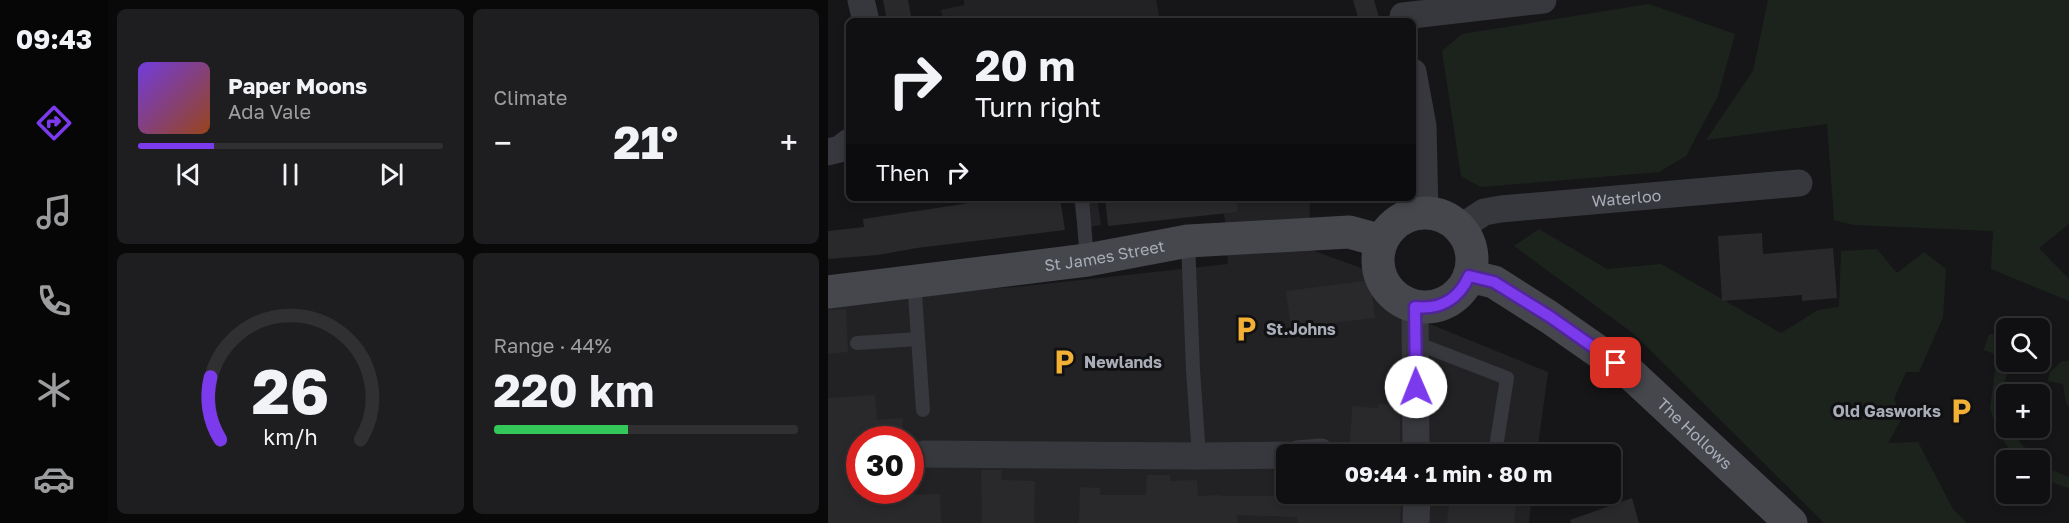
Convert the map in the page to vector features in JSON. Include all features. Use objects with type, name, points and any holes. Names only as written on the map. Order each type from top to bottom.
[{"type":"main road","points":[[1425,213],[1442,216],[1460,228],[1469,242],[1472,261],[1469,276],[1460,292],[1443,304],[1424,308],[1399,300],[1384,284],[1377,261],[1382,241],[1390,228],[1414,214],[1425,213]]},
{"type":"main road","name":"St James Street","points":[[828,292],[1087,260],[1188,241],[1348,232],[1382,241]]},
{"type":"main road","name":"The Hollows","points":[[1469,276],[1494,282],[1549,316],[1632,375],[1791,523]]},
{"type":"street","points":[[861,0],[865,18]]},
{"type":"street","points":[[1402,12],[1543,0]]},
{"type":"street","points":[[1416,88],[1423,126],[1425,213]]},
{"type":"street","points":[[828,152],[840,149],[846,144]]},
{"type":"street","name":"Waterloo","points":[[1460,228],[1484,212],[1501,209],[1799,183]]},
{"type":"street","points":[[1415,307],[1416,444]]},
{"type":"street","points":[[924,454],[1276,455]]},
{"type":"street","points":[[1416,523],[1417,504]]},
{"type":"lane","points":[[1082,201],[1087,260]]},
{"type":"lane","points":[[1188,241],[1192,370],[1199,456]]},
{"type":"lane","points":[[914,280],[923,410]]},
{"type":"lane","points":[[857,343],[918,339]]},
{"type":"lane","points":[[1416,343],[1507,378],[1497,441]]},
{"type":"shaded area","points":[[964,0],[1156,0],[1159,18],[942,18],[941,10],[964,5]]},
{"type":"shaded area","points":[[1768,0],[2069,0],[2069,224],[2039,248],[2069,279],[2069,301],[1991,269],[1993,231],[1854,225],[1834,220],[1827,124],[1706,140],[1753,71]]},
{"type":"shaded area","points":[[1649,4],[1735,34],[1718,96],[1686,156],[1659,172],[1481,187],[1461,176],[1442,51],[1462,34]]},
{"type":"shaded area","points":[[1073,201],[1097,201],[1101,225],[1078,229]]},
{"type":"shaded area","points":[[1221,201],[1310,201],[1309,249],[1361,268],[1405,314],[1548,372],[1538,444],[1276,444],[1276,504],[1531,504],[1529,523],[828,523],[828,301],[1015,287],[1228,264],[1225,220]]},
{"type":"shaded area","points":[[1539,229],[1607,269],[1661,264],[1781,333],[1818,310],[1839,307],[1841,251],[1877,249],[1897,273],[1924,252],[1946,269],[1943,317],[1919,372],[1906,372],[1894,399],[1903,416],[1888,443],[1918,442],[1953,509],[1967,523],[1824,523],[1634,334],[1514,246]]},
{"type":"shaded area","points":[[1989,334],[1996,334],[1996,355],[1984,350]]},
{"type":"shaded area","points":[[2062,361],[2069,361],[2069,407],[2066,403],[2063,384],[2048,381],[2050,372]]},
{"type":"shaded area","points":[[1996,363],[1996,372],[2009,372],[2004,384],[1996,384],[1996,425],[1990,409]]},
{"type":"shaded area","points":[[2001,438],[2018,438],[2028,450],[2010,450]]},
{"type":"shaded area","points":[[2050,469],[2069,477],[2069,488],[2050,482]]},
{"type":"building","points":[[883,0],[908,0],[911,18],[886,18]]},
{"type":"building","points":[[1353,0],[1374,0],[1379,18],[1358,18]]},
{"type":"building","points":[[983,201],[1060,201],[1065,230],[878,255],[828,259],[828,231],[864,227],[863,219]]},
{"type":"building","points":[[1105,201],[1237,201],[1237,212],[1108,226]]},
{"type":"building","points":[[1762,233],[1763,254],[1833,248],[1837,298],[1802,301],[1802,295],[1722,301],[1718,236]]},
{"type":"building","points":[[1370,280],[1375,318],[1291,328],[1286,291]]},
{"type":"building","points":[[846,309],[848,352],[828,354],[828,310]]},
{"type":"building","points":[[875,395],[877,420],[903,418],[903,426],[846,426],[846,504],[924,504],[924,494],[940,494],[941,523],[828,523],[828,398]]},
{"type":"building","points":[[1378,404],[1400,405],[1400,444],[1350,443],[1352,406],[1377,408]]},
{"type":"building","points":[[981,470],[1001,470],[1002,480],[1035,481],[1034,523],[982,523]]},
{"type":"building","points":[[1147,475],[1170,475],[1170,481],[1197,480],[1198,496],[1276,496],[1276,504],[1401,504],[1400,523],[1298,523],[1297,517],[1237,515],[1237,523],[1079,523],[1080,487],[1100,488],[1100,495],[1146,495]]},
{"type":"building","points":[[1632,498],[1639,523],[1571,523],[1570,520],[1621,504],[1621,502]]},
{"type":"building","points":[[1449,504],[1516,504],[1514,523],[1447,523]]},
{"type":"place","name":"St.Johns","points":[[1246,329]]},
{"type":"place","name":"Newlands","points":[[1064,362]]},
{"type":"place","name":"Old Gasworks","points":[[1961,411]]},
{"type":"route","points":[[1416,387],[1415,307],[1436,306],[1452,299],[1460,292],[1469,276],[1494,282],[1549,316],[1616,363]]}]
